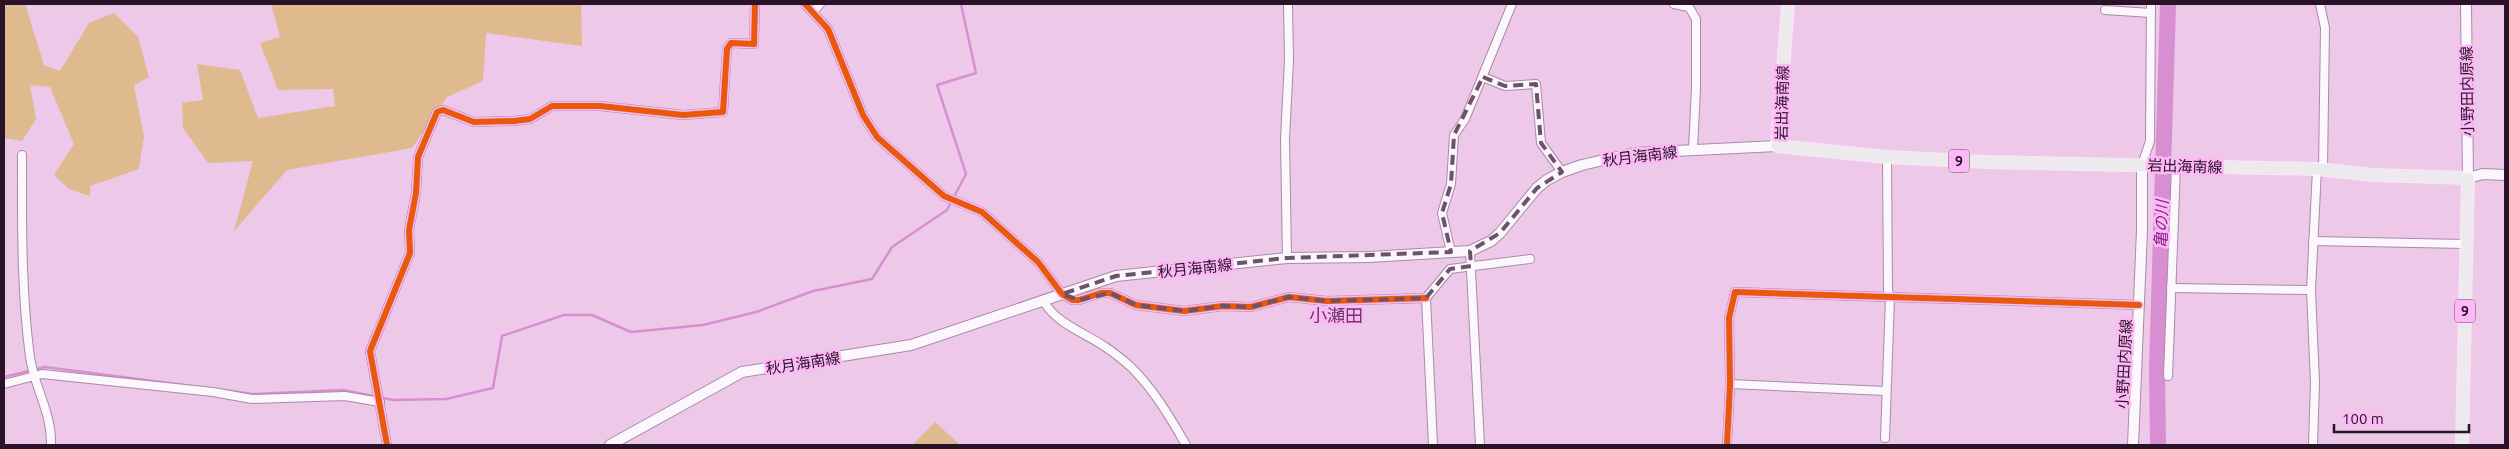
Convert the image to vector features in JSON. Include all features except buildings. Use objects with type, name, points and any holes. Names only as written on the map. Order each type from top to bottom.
[{"type":"main road","name":"岩出海南線","points":[[1788,4],[1778,146],[1887,156],[1987,162],[2320,169],[2374,175],[2468,178]]},
{"type":"main road","name":"小野田内原線","points":[[2466,4],[2468,178]]},
{"type":"main road","name":"秋月海南線","points":[[610,445],[742,372],[911,345],[1116,276],[1287,258],[1369,257],[1470,251],[1491,241],[1500,233],[1537,188],[1562,172],[1604,159],[1634,154],[1778,146]]},
{"type":"main road","name":"小野田内原線","points":[[2133,445],[2146,165]]},
{"type":"main road","points":[[2468,178],[2483,174],[2505,175]]},
{"type":"main road","name":"9","points":[[2462,445],[2465,380],[2465,244],[2468,178]]},
{"type":"street","points":[[387,445],[370,351],[371,343],[410,253],[409,230],[416,193],[418,157],[437,112],[443,110],[474,122],[514,122],[530,118],[552,106],[600,106],[683,115],[723,112],[727,49],[731,43],[754,44],[755,4]]},
{"type":"street","points":[[804,4],[828,29],[863,114],[877,137],[944,196],[982,212],[1038,262],[1062,294],[1072,300],[1080,300],[1101,292],[1110,292],[1136,305],[1184,311],[1223,306],[1251,307],[1289,297],[1327,301],[1426,298]]},
{"type":"street","points":[[813,12],[820,4]]},
{"type":"street","points":[[1287,258],[1285,139],[1289,60],[1288,4]]},
{"type":"street","points":[[1451,252],[1442,213],[1450,184],[1454,135],[1464,120],[1512,4]]},
{"type":"street","points":[[1674,4],[1689,7],[1696,19],[1696,88],[1693,150]]},
{"type":"street","points":[[2146,165],[2150,141],[2151,4]]},
{"type":"street","points":[[2312,445],[2315,383],[2311,290],[2313,241],[2320,169],[2325,28],[2320,4]]},
{"type":"street","points":[[2104,10],[2151,12]]},
{"type":"street","points":[[1483,77],[1505,86],[1536,84],[1541,143],[1562,172]]},
{"type":"street","points":[[22,155],[25,287],[30,358],[46,404],[51,445]]},
{"type":"street","points":[[1885,438],[1890,298],[1888,290],[1887,156]]},
{"type":"street","points":[[2168,376],[2173,166]]},
{"type":"street","points":[[2313,241],[2465,244]]},
{"type":"street","points":[[1470,251],[1480,445]]},
{"type":"street","points":[[1433,445],[1426,298],[1450,269],[1530,259]]},
{"type":"street","points":[[2171,288],[2311,290]]},
{"type":"street","points":[[1727,445],[1730,384],[1730,318],[1735,292],[2139,305]]},
{"type":"street","points":[[1043,300],[1046,306],[1071,328],[1104,346],[1130,367],[1158,398],[1186,445]]},
{"type":"street","points":[[4,384],[42,374],[252,399],[345,396],[380,402]]},
{"type":"street","points":[[1730,384],[1886,391]]},
{"type":"highlighted area","points":[[1483,77],[1505,86],[1536,84],[1541,143],[1562,172],[1537,188],[1500,233],[1470,251],[1471,266],[1450,269],[1426,298],[1327,301],[1289,297],[1251,307],[1223,306],[1184,311],[1136,305],[1110,293],[1079,300],[1062,294],[1116,276],[1287,258],[1451,252],[1442,213],[1451,184],[1454,135]]},
{"type":"shaded area","points":[[4,4],[25,4],[44,65],[60,71],[89,23],[114,13],[138,37],[149,77],[134,85],[144,136],[139,169],[90,186],[90,196],[69,189],[54,175],[74,144],[50,87],[30,85],[36,119],[22,141],[4,138]]},
{"type":"shaded area","points":[[271,4],[581,4],[582,46],[486,33],[483,81],[447,97],[412,148],[287,170],[234,231],[253,161],[208,163],[183,128],[182,103],[203,100],[197,64],[240,70],[258,118],[335,106],[333,89],[278,90],[260,43],[280,37]]},
{"type":"shaded area","points":[[935,422],[960,445],[912,445]]},
{"type":"waterway","points":[[225,390],[252,394],[343,390],[393,400],[446,399],[493,388],[502,336],[564,315],[592,315],[631,332],[703,325],[756,312],[813,291],[872,279],[892,247],[947,210],[966,174],[937,85],[976,73],[961,4]]},
{"type":"waterway","name":"亀の川","points":[[2158,445],[2157,368],[2168,4]]},
{"type":"waterway","points":[[4,377],[45,367],[192,386]]},
{"type":"cycle path","points":[[387,445],[370,351],[410,253],[409,230],[416,193],[418,157],[437,112],[443,110],[474,122],[530,119],[552,106],[600,106],[683,115],[723,112],[727,49],[731,43],[754,44],[755,4]]},
{"type":"cycle path","points":[[805,4],[828,29],[863,115],[877,137],[944,196],[982,212],[1038,262],[1062,294],[1072,300],[1079,300],[1101,293],[1110,293],[1136,305],[1184,311],[1223,306],[1251,307],[1289,297],[1327,301],[1426,298]]},
{"type":"cycle path","points":[[1727,445],[1730,384],[1729,318],[1735,292],[2139,305]]},
{"type":"district","name":"小瀬田","points":[[1336,315]]}]
